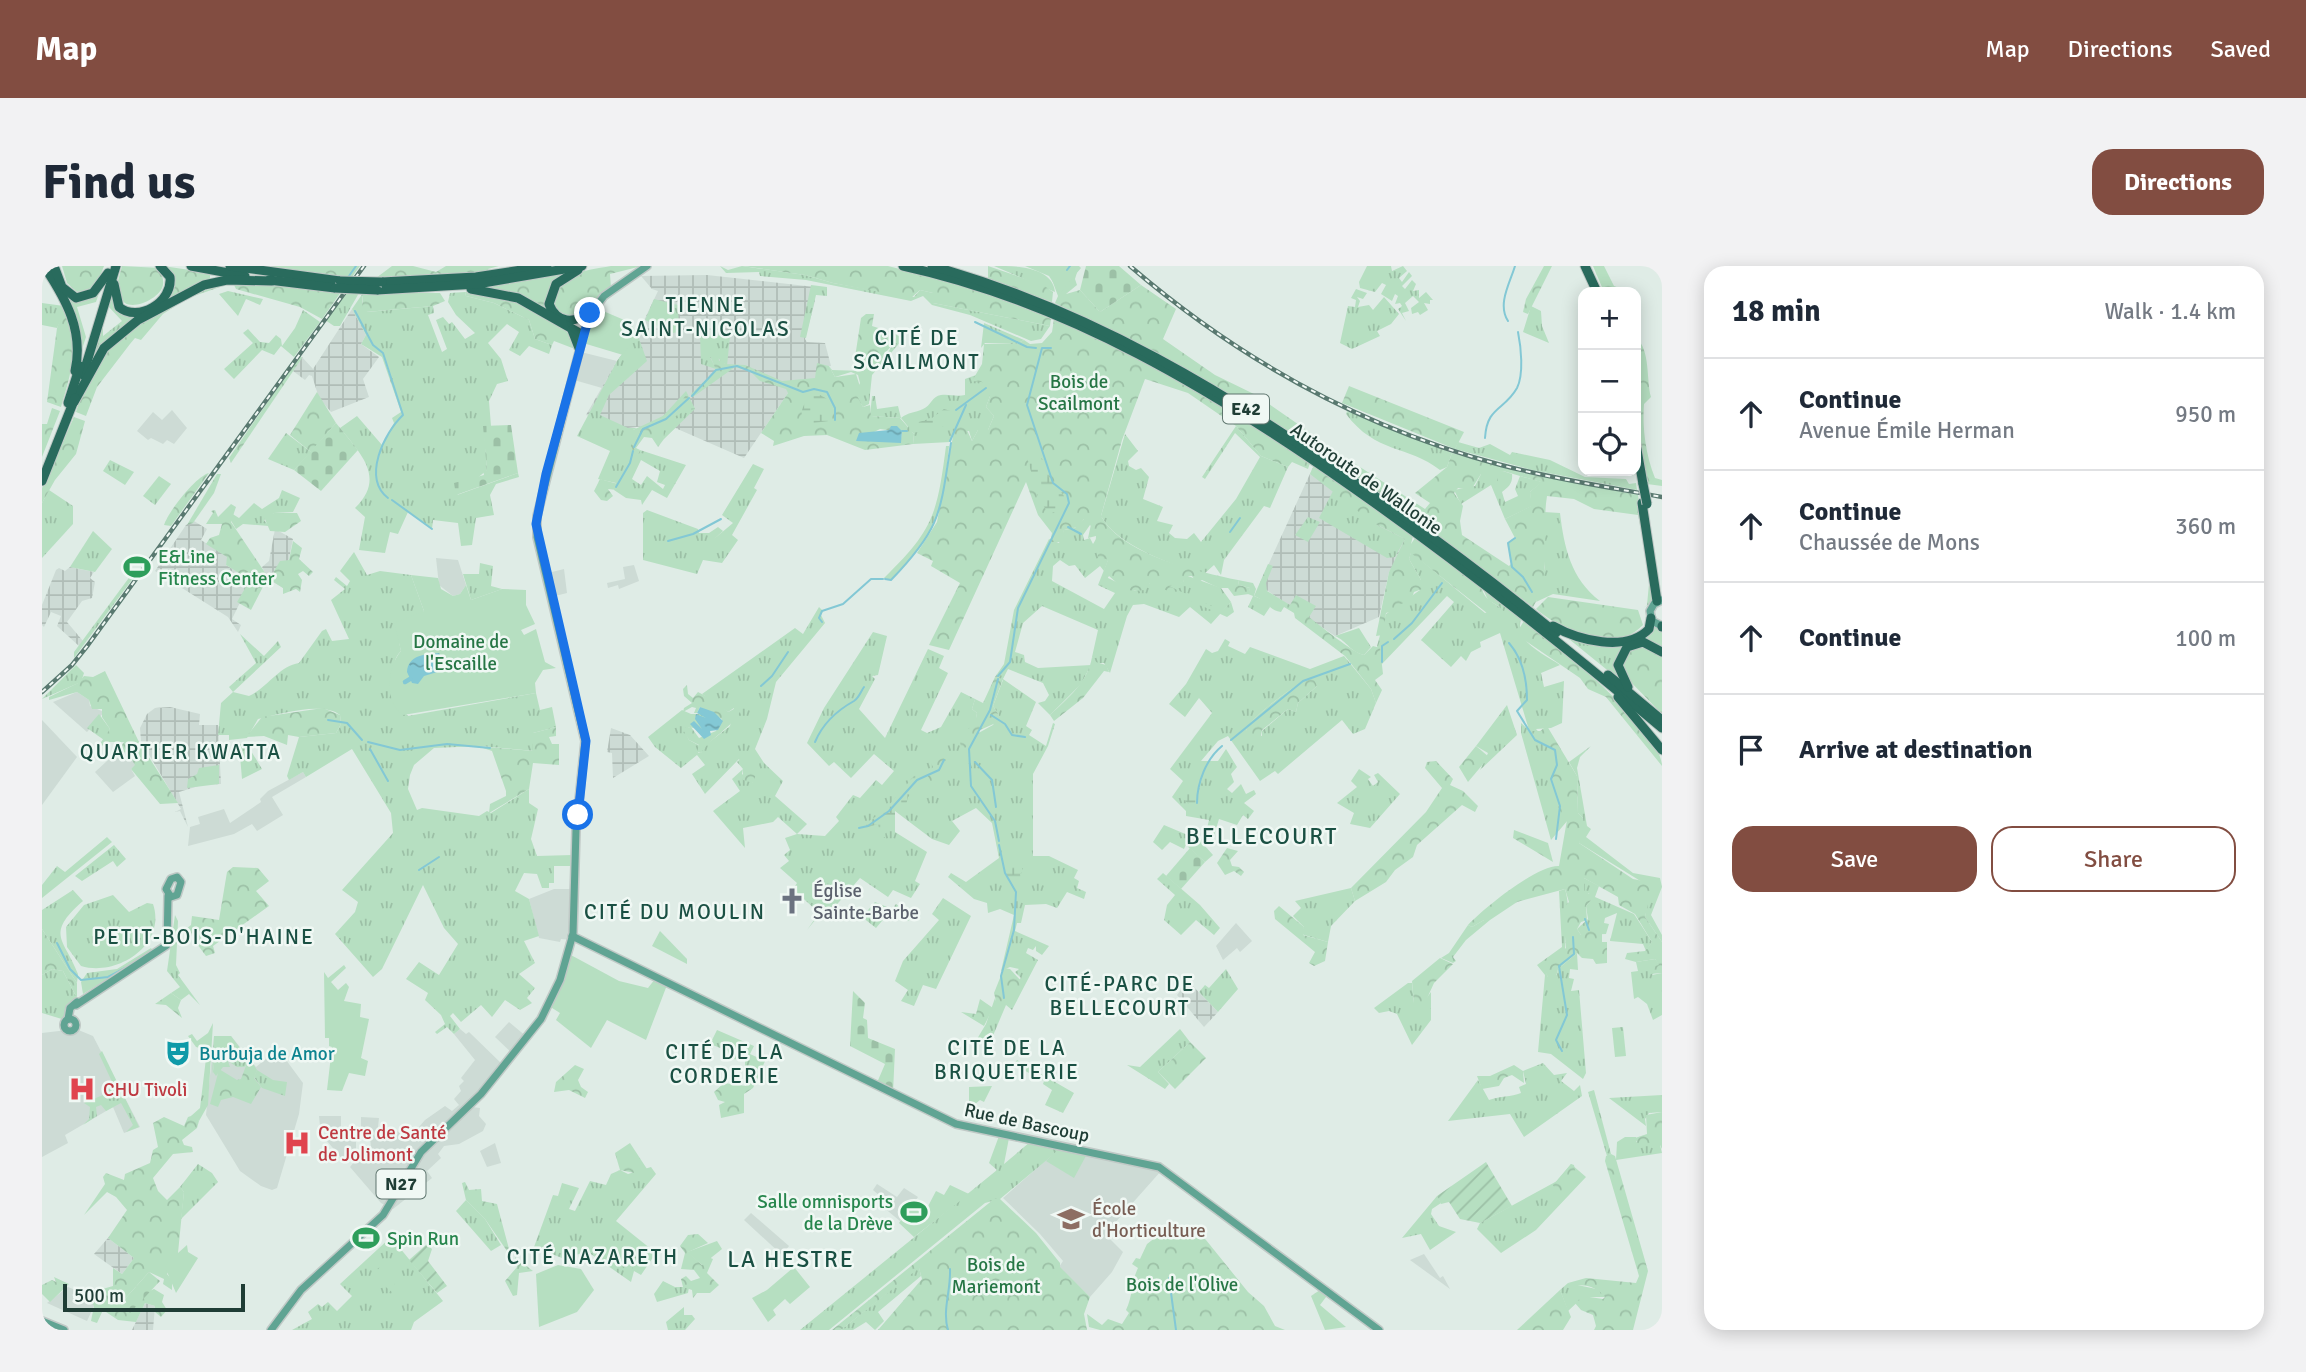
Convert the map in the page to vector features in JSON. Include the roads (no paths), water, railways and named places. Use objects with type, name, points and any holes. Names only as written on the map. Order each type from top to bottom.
[{"type":"highway","points":[[44,266],[68,307],[77,332],[78,357],[72,401]]},
{"type":"highway","points":[[54,266],[62,287],[76,299],[93,293],[112,269]]},
{"type":"highway","points":[[112,269],[116,302],[122,310],[131,314],[156,305],[168,294],[170,278],[160,266]]},
{"type":"highway","points":[[191,266],[337,284]]},
{"type":"highway","points":[[443,285],[547,266]]},
{"type":"highway","points":[[42,469],[72,401],[98,355],[119,333],[186,292],[245,272],[272,281],[379,286],[443,285],[583,266]]},
{"type":"highway","points":[[579,348],[568,325],[550,308],[551,293],[562,279],[583,266]]},
{"type":"highway","name":"Autoroute de Wallonie","points":[[903,266],[1045,307]]},
{"type":"highway","name":"Autoroute de Wallonie","points":[[932,266],[1045,307],[1140,348],[1236,402],[1541,621],[1662,720]]},
{"type":"highway","points":[[1585,266],[1596,287]]},
{"type":"highway","points":[[1590,266],[1597,287]]},
{"type":"highway","points":[[42,481],[72,401],[112,269]]},
{"type":"highway","points":[[443,285],[507,294],[583,333]]},
{"type":"highway","points":[[568,325],[590,313]]},
{"type":"highway","points":[[1638,476],[1641,483]]},
{"type":"highway","points":[[1640,476],[1660,601]]},
{"type":"highway","points":[[1644,504],[1662,586]]},
{"type":"highway","name":"Autoroute de Wallonie","points":[[1415,529],[1662,728]]},
{"type":"highway","points":[[1541,621],[1582,638],[1611,641],[1643,635],[1649,629],[1651,618]]},
{"type":"highway","points":[[1640,702],[1622,678],[1619,658],[1627,647],[1637,642],[1649,643],[1662,652]]},
{"type":"highway","points":[[1599,676],[1662,750]]},
{"type":"main road","name":"N27","points":[[271,1330],[301,1290],[383,1215],[421,1152],[475,1100],[541,1019],[564,970],[572,936],[576,830],[586,741],[537,533],[538,508],[590,313],[604,296],[647,266]]},
{"type":"main road","points":[[1660,601],[1651,607],[1651,618],[1662,626]]},
{"type":"main road","points":[[69,1018],[70,1008],[167,945],[170,899],[165,891],[171,879],[179,876]]},
{"type":"main road","name":"Rue de Bascoup","points":[[572,936],[956,1124],[1159,1167],[1379,1330]]},
{"type":"main road","points":[[564,970],[573,944],[583,942]]},
{"type":"main road","points":[[42,1322],[59,1330]]},
{"type":"main road","points":[[42,1322],[64,1330]]},
{"type":"water","points":[[891,426],[897,426],[902,431],[901,443],[856,441],[859,433],[889,430]]},
{"type":"water","points":[[439,653],[444,662],[444,670],[424,676],[418,684],[412,683],[407,672],[410,662],[418,656]]},
{"type":"water","points":[[700,707],[714,712],[723,721],[718,730],[710,731],[711,735],[704,739],[690,724],[694,721],[702,729],[695,719],[696,714],[706,718],[697,713]]},
{"type":"waterway","points":[[349,276],[356,266]]},
{"type":"waterway","points":[[1067,270],[1070,266]]},
{"type":"waterway","points":[[1508,321],[1504,301],[1515,266]]},
{"type":"waterway","points":[[355,311],[373,345],[383,353],[403,415],[383,444],[376,468],[380,489],[388,498]]},
{"type":"waterway","points":[[975,322],[1027,347],[1036,348]]},
{"type":"waterway","points":[[1485,438],[1489,420],[1512,395],[1519,382],[1521,360],[1518,332]]},
{"type":"waterway","points":[[998,676],[1010,662],[1018,608],[1069,503],[1067,494],[1053,483],[1027,405],[1042,348],[1051,348]]},
{"type":"waterway","points":[[692,396],[716,370],[737,366],[803,392],[814,389],[827,392],[835,408],[835,420]]},
{"type":"waterway","points":[[956,410],[986,388]]},
{"type":"waterway","points":[[634,447],[643,429],[666,419],[689,398]]},
{"type":"waterway","points":[[950,441],[966,405]]},
{"type":"waterway","points":[[902,431],[907,431]]},
{"type":"waterway","points":[[885,579],[891,580],[908,562],[936,518],[951,443]]},
{"type":"waterway","points":[[616,487],[630,463],[633,451]]},
{"type":"waterway","points":[[392,500],[432,529]]},
{"type":"waterway","points":[[1230,532],[1240,518]]},
{"type":"waterway","points":[[668,541],[693,534],[721,519]]},
{"type":"waterway","points":[[1068,527],[1081,534]]},
{"type":"waterway","points":[[1515,538],[1508,543],[1512,567],[1523,577],[1532,592]]},
{"type":"waterway","points":[[822,622],[819,618],[822,611],[843,604],[871,579],[883,579]]},
{"type":"waterway","points":[[1394,639],[1412,623],[1442,583]]},
{"type":"waterway","points":[[1382,662],[1382,646],[1388,642]]},
{"type":"waterway","points":[[1509,643],[1520,662],[1526,685],[1527,700],[1517,711],[1535,740],[1555,750],[1557,765],[1551,779],[1560,806],[1556,839]]},
{"type":"waterway","points":[[761,686],[772,676],[788,652]]},
{"type":"waterway","points":[[1231,740],[1303,681],[1350,664]]},
{"type":"waterway","points":[[405,682],[410,679]]},
{"type":"waterway","points":[[998,679],[990,710],[969,749],[971,786],[995,821],[999,841]]},
{"type":"waterway","points":[[815,742],[826,723],[856,700],[864,687]]},
{"type":"waterway","points":[[991,715],[1005,724],[1012,735],[1025,737]]},
{"type":"waterway","points":[[328,720],[347,723],[362,740]]},
{"type":"waterway","points":[[368,742],[400,750],[447,744],[490,748]]},
{"type":"waterway","points":[[1197,803],[1204,772],[1211,758],[1222,746]]},
{"type":"waterway","points":[[370,749],[388,781]]},
{"type":"waterway","points":[[859,828],[868,826],[889,811],[917,780],[939,770],[944,760]]},
{"type":"waterway","points":[[975,762],[992,780],[996,807]]},
{"type":"waterway","points":[[999,845],[1005,873],[1016,892],[1014,930],[1001,976],[1004,998]]},
{"type":"waterway","points":[[419,870],[439,857]]},
{"type":"waterway","points":[[1585,919],[1589,930]]},
{"type":"waterway","points":[[1562,1051],[1556,1040],[1567,1015],[1559,966],[1574,954],[1573,937]]},
{"type":"waterway","points":[[57,943],[70,969],[81,980],[108,977],[125,968]]},
{"type":"waterway","points":[[948,1330],[946,1315],[950,1269]]},
{"type":"waterway","points":[[1169,1278],[1176,1330]]},
{"type":"railway","points":[[42,692],[72,665],[88,645],[364,266]]},
{"type":"railway","points":[[1130,266],[1171,300],[1258,360],[1351,410],[1450,450],[1501,465],[1662,497]]},
{"type":"place","name":"E&Line Fitness Center","points":[[137,567]]},
{"type":"place","name":"Église Sainte-Barbe","points":[[792,901]]},
{"type":"place","name":"Burbuja de Amor","points":[[178,1053]]},
{"type":"place","name":"CHU Tivoli","points":[[82,1089]]},
{"type":"place","name":"Centre de Santé de Jolimont","points":[[297,1143]]},
{"type":"place","name":"Salle omnisports de la Drève","points":[[914,1212]]},
{"type":"place","name":"École d'Horticulture","points":[[1071,1219]]},
{"type":"place","name":"Spin Run","points":[[366,1238]]},
{"type":"district","name":"TIENNE SAINT-NICOLAS","points":[[706,317]]},
{"type":"district","name":"CITÉ DE SCAILMONT","points":[[917,350]]},
{"type":"district","name":"QUARTIER KWATTA","points":[[181,752]]},
{"type":"district","name":"BELLECOURT","points":[[1262,836]]},
{"type":"district","name":"CITÉ DU MOULIN","points":[[675,912]]},
{"type":"district","name":"PETIT-BOIS-D'HAINE","points":[[204,937]]},
{"type":"district","name":"CITÉ-PARC DE BELLECOURT","points":[[1120,996]]},
{"type":"district","name":"CITÉ DE LA BRIQUETERIE","points":[[1007,1060]]},
{"type":"district","name":"CITÉ DE LA CORDERIE","points":[[725,1064]]},
{"type":"district","name":"CITÉ NAZARETH","points":[[593,1257]]},
{"type":"district","name":"LA HESTRE","points":[[791,1259]]},
{"type":"park label","name":"Bois de Scailmont","points":[[1079,392]]},
{"type":"park label","name":"Domaine de l'Escaille","points":[[461,652]]},
{"type":"park label","name":"Bois de Mariemont","points":[[996,1275]]},
{"type":"park label","name":"Bois de l'Olive","points":[[1182,1284]]}]
